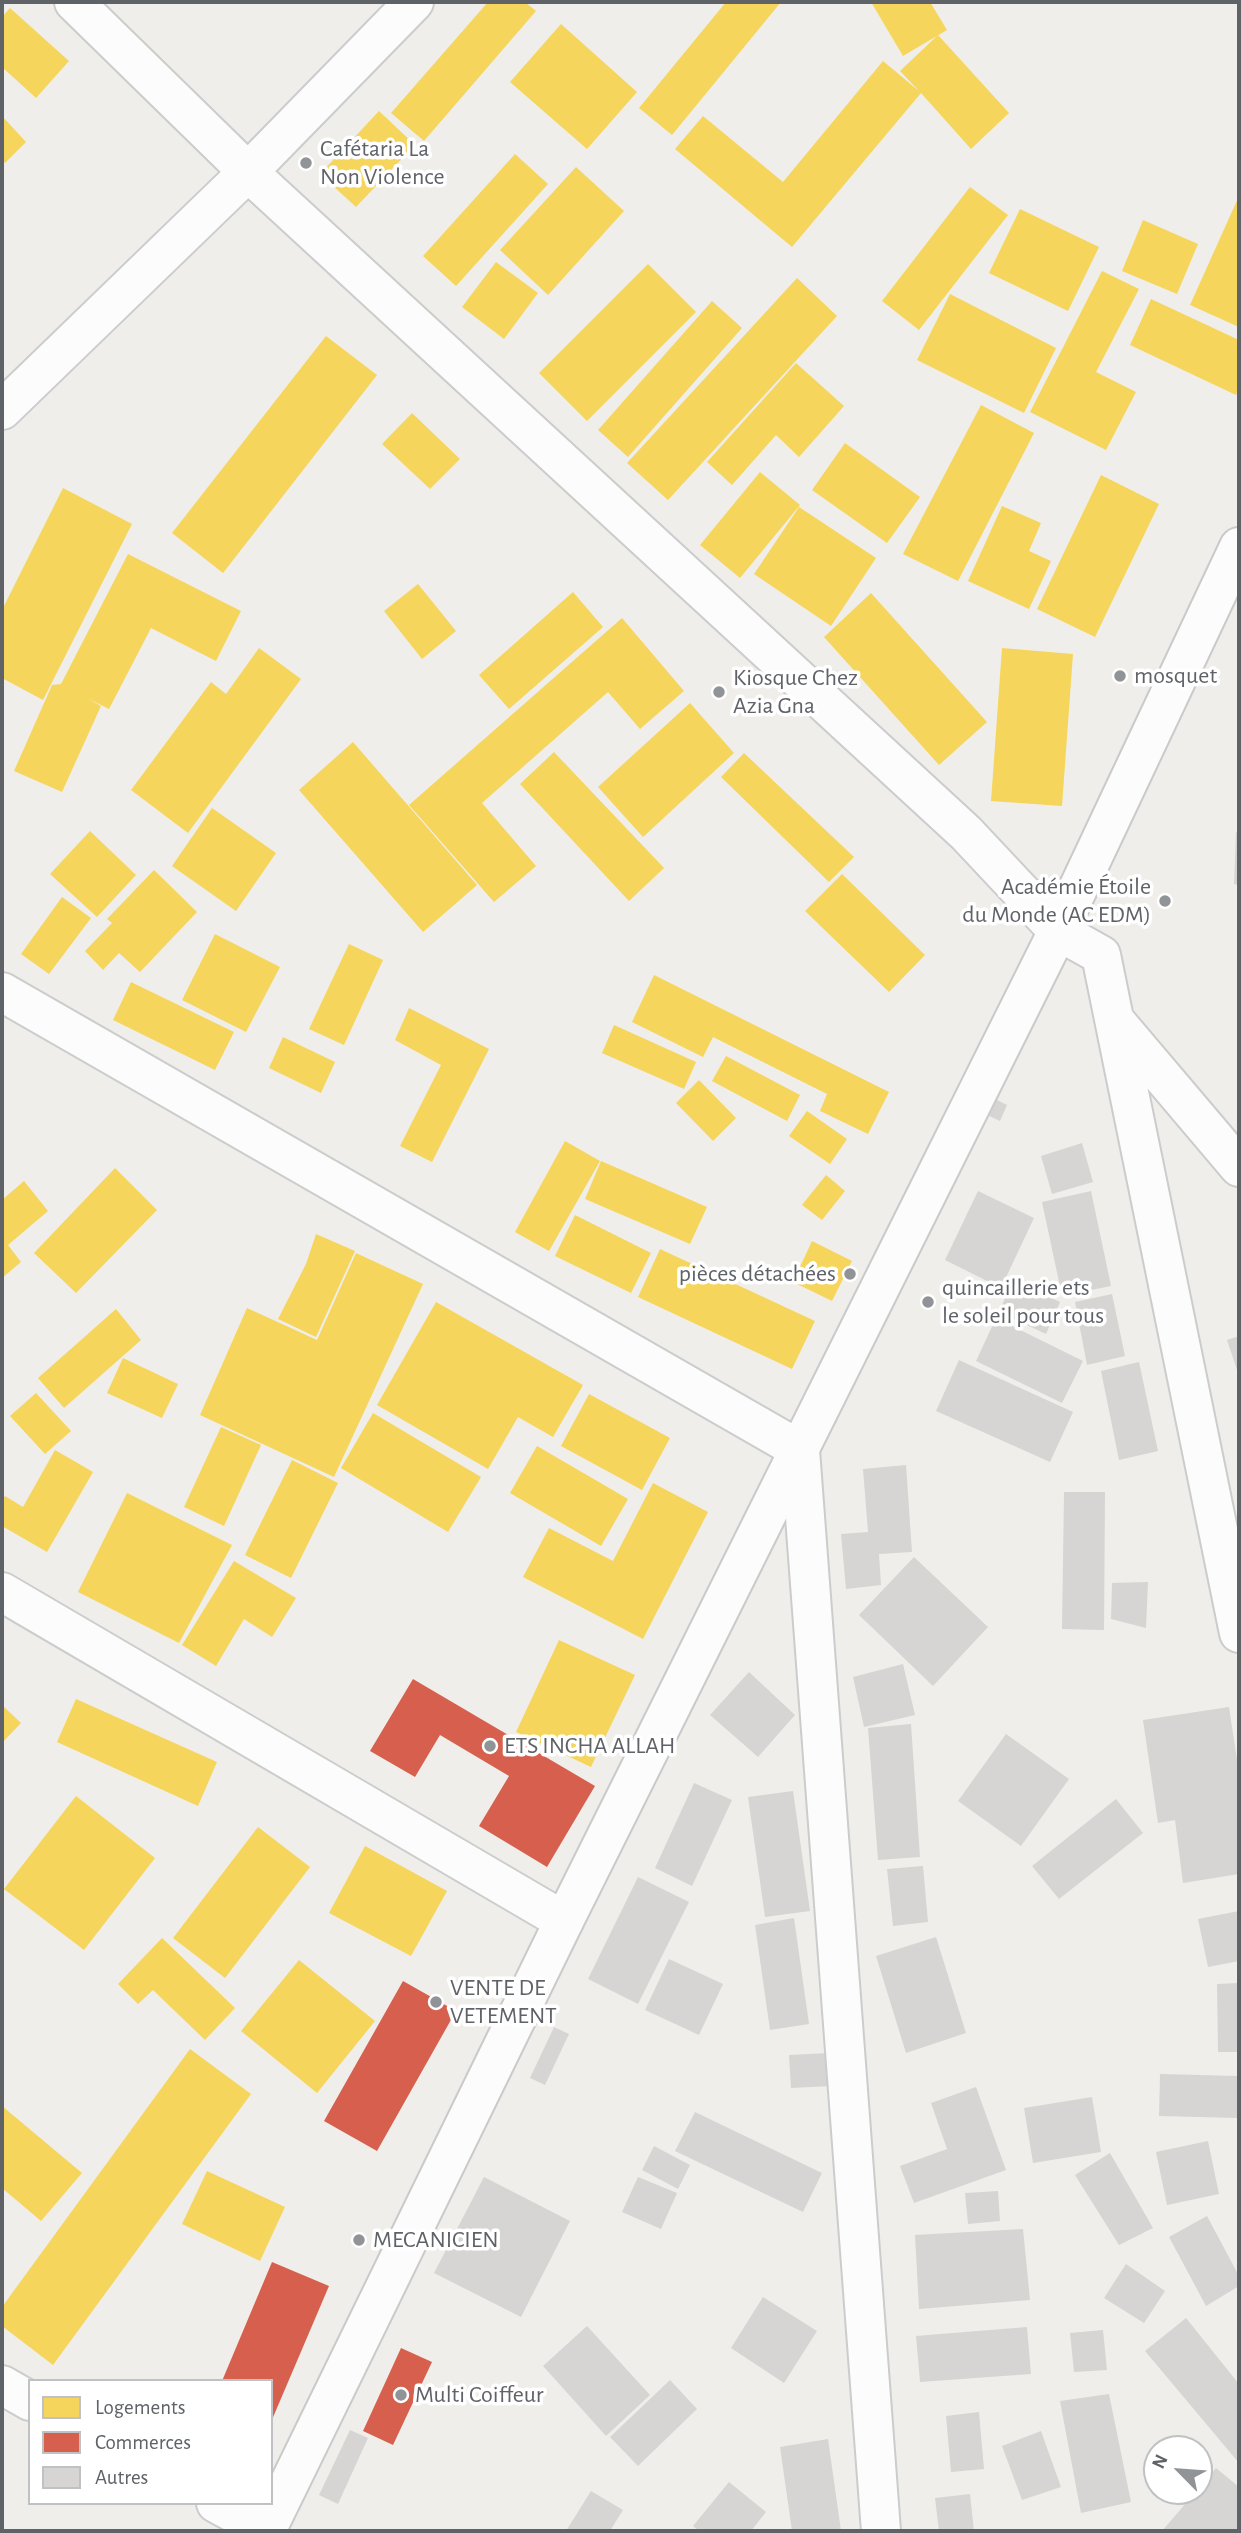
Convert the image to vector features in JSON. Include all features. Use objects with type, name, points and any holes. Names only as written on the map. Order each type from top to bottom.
[{"type":"street","points":[[74,2],[248,172],[966,833],[1058,931],[1101,955],[1239,1633]]},
{"type":"street","points":[[2,410],[248,172],[414,2]]},
{"type":"street","points":[[220,2505],[266,2531],[564,1921],[1058,931],[1239,547]]},
{"type":"street","points":[[2,992],[800,1450]]},
{"type":"street","points":[[1115,1021],[1239,1167]]},
{"type":"street","points":[[800,1450],[881,2531]]},
{"type":"street","points":[[2,1592],[564,1921]]},
{"type":"street","points":[[2,2385],[28,2400]]},
{"type":"building: Logements","points":[[488,2],[525,2],[536,11],[424,141],[391,113]]},
{"type":"building: Logements","points":[[726,2],[781,2],[672,135],[639,108]]},
{"type":"building: Logements","points":[[871,2],[930,2],[947,30],[903,56]]},
{"type":"building: Logements","points":[[10,8],[69,61],[36,98],[2,67],[2,17]]},
{"type":"building: Logements","points":[[561,24],[637,92],[587,149],[510,82]]},
{"type":"building: Logements","points":[[938,35],[1009,113],[971,149],[921,93],[792,247],[675,149],[703,116],[783,182],[883,61],[919,91],[900,71]]},
{"type":"building: Logements","points":[[379,111],[415,145],[356,207],[320,174]]},
{"type":"building: Logements","points":[[2,116],[26,142],[5,163],[2,159]]},
{"type":"building: Logements","points":[[515,154],[548,184],[456,286],[423,256]]},
{"type":"building: Logements","points":[[576,167],[624,211],[548,295],[500,250]]},
{"type":"building: Logements","points":[[970,187],[1008,215],[919,330],[882,301]]},
{"type":"building: Logements","points":[[1239,196],[1239,327],[1190,305]]},
{"type":"building: Logements","points":[[1020,209],[1099,247],[1068,311],[989,273]]},
{"type":"building: Logements","points":[[1143,220],[1198,244],[1177,294],[1122,271]]},
{"type":"building: Logements","points":[[496,262],[538,293],[504,339],[462,307]]},
{"type":"building: Logements","points":[[648,264],[696,312],[587,421],[539,373]]},
{"type":"building: Logements","points":[[1102,271],[1139,289],[1096,372],[1136,392],[1106,450],[1030,412]]},
{"type":"building: Logements","points":[[797,278],[837,316],[668,500],[627,463]]},
{"type":"building: Logements","points":[[950,294],[1056,348],[1024,413],[917,360]]},
{"type":"building: Logements","points":[[1151,299],[1239,340],[1239,387],[1236,395],[1130,345]]},
{"type":"building: Logements","points":[[712,301],[742,328],[628,457],[598,430]]},
{"type":"building: Logements","points":[[326,336],[377,375],[223,573],[172,533]]},
{"type":"building: Logements","points":[[796,363],[844,406],[799,457],[776,435],[732,485],[707,462]]},
{"type":"building: Logements","points":[[981,405],[1034,433],[958,581],[903,554]]},
{"type":"building: Logements","points":[[412,413],[460,459],[430,489],[382,444]]},
{"type":"building: Logements","points":[[845,443],[920,497],[887,543],[812,490]]},
{"type":"building: Logements","points":[[760,472],[800,505],[740,578],[700,545]]},
{"type":"building: Logements","points":[[1101,475],[1159,504],[1095,637],[1037,609]]},
{"type":"building: Logements","points":[[63,488],[132,524],[43,700],[2,678],[2,610]]},
{"type":"building: Logements","points":[[1002,506],[1041,523],[1029,551],[1051,561],[1029,609],[968,581]]},
{"type":"building: Logements","points":[[799,507],[876,558],[831,626],[754,574]]},
{"type":"building: Logements","points":[[128,554],[241,611],[216,661],[151,628],[109,709],[87,698],[101,706],[62,792],[14,771],[52,685],[61,684]]},
{"type":"building: Logements","points":[[418,584],[456,631],[422,659],[384,611]]},
{"type":"building: Logements","points":[[573,592],[603,627],[509,709],[479,675]]},
{"type":"building: Logements","points":[[871,593],[987,722],[939,765],[824,637]]},
{"type":"building: Logements","points":[[622,618],[684,691],[640,729],[608,692],[482,803],[536,866],[494,902],[409,805]]},
{"type":"building: Logements","points":[[259,648],[301,679],[188,833],[131,790],[211,682],[226,694]]},
{"type":"building: Logements","points":[[1002,648],[1073,654],[1062,806],[991,801]]},
{"type":"building: Logements","points":[[690,703],[734,753],[643,837],[598,787]]},
{"type":"building: Logements","points":[[353,742],[477,885],[423,932],[299,790]]},
{"type":"building: Logements","points":[[554,752],[664,868],[629,901],[520,784]]},
{"type":"building: Logements","points":[[744,753],[854,857],[829,882],[721,777]]},
{"type":"building: Logements","points":[[212,808],[276,853],[236,911],[172,866]]},
{"type":"building: Logements","points":[[90,831],[136,875],[97,917],[50,874]]},
{"type":"building: Logements","points":[[154,870],[197,912],[140,972],[119,953],[103,970],[85,951],[112,923],[107,919]]},
{"type":"building: Logements","points":[[842,874],[925,955],[889,992],[805,911]]},
{"type":"building: Logements","points":[[62,897],[91,918],[49,974],[21,954]]},
{"type":"building: Logements","points":[[215,934],[280,967],[246,1032],[182,1000]]},
{"type":"building: Logements","points":[[349,944],[383,960],[344,1045],[309,1029]]},
{"type":"building: Logements","points":[[654,975],[889,1092],[868,1134],[820,1111],[827,1094],[713,1037],[703,1057],[632,1022]]},
{"type":"building: Logements","points":[[131,982],[234,1032],[215,1070],[113,1020]]},
{"type":"building: Logements","points":[[409,1008],[489,1049],[432,1162],[400,1146],[441,1065],[395,1040]]},
{"type":"building: Logements","points":[[614,1025],[696,1062],[684,1089],[602,1053]]},
{"type":"building: Logements","points":[[283,1037],[335,1062],[321,1093],[269,1068]]},
{"type":"building: Logements","points":[[726,1056],[800,1095],[787,1121],[712,1081]]},
{"type":"building: Logements","points":[[699,1080],[736,1118],[713,1141],[676,1103]]},
{"type":"building: Logements","points":[[807,1111],[847,1139],[830,1164],[789,1136]]},
{"type":"building: Logements","points":[[565,1141],[600,1161],[549,1251],[515,1232]]},
{"type":"building: Logements","points":[[601,1161],[707,1207],[690,1244],[585,1199]]},
{"type":"building: Logements","points":[[115,1168],[157,1210],[76,1293],[34,1253]]},
{"type":"building: Logements","points":[[826,1175],[845,1191],[822,1220],[802,1205]]},
{"type":"building: Logements","points":[[24,1181],[48,1211],[8,1245],[21,1262],[2,1278],[2,1200]]},
{"type":"building: Logements","points":[[575,1215],[651,1253],[631,1293],[555,1256]]},
{"type":"building: Logements","points":[[316,1234],[355,1251],[316,1337],[278,1319],[306,1264]]},
{"type":"building: Logements","points":[[812,1241],[852,1261],[832,1301],[793,1282]]},
{"type":"building: Logements","points":[[660,1249],[815,1321],[792,1369],[638,1297]]},
{"type":"building: Logements","points":[[356,1253],[423,1284],[334,1477],[200,1415],[247,1308],[317,1340]]},
{"type":"building: Logements","points":[[436,1302],[583,1385],[553,1437],[518,1417],[488,1469],[377,1405]]},
{"type":"building: Logements","points":[[116,1309],[141,1340],[64,1408],[38,1378]]},
{"type":"building: Logements","points":[[123,1358],[178,1384],[162,1418],[107,1393]]},
{"type":"building: Logements","points":[[36,1393],[71,1431],[45,1454],[10,1416]]},
{"type":"building: Logements","points":[[589,1394],[670,1438],[642,1490],[561,1446]]},
{"type":"building: Logements","points":[[373,1413],[481,1477],[448,1532],[341,1468]]},
{"type":"building: Logements","points":[[221,1427],[261,1445],[224,1526],[184,1507]]},
{"type":"building: Logements","points":[[537,1446],[628,1499],[601,1546],[510,1493]]},
{"type":"building: Logements","points":[[55,1450],[93,1472],[47,1552],[2,1526],[2,1501],[5,1496],[23,1507]]},
{"type":"building: Logements","points":[[292,1460],[338,1483],[291,1578],[245,1555]]},
{"type":"building: Logements","points":[[653,1483],[708,1512],[643,1639],[523,1577],[549,1528],[613,1561]]},
{"type":"building: Logements","points":[[127,1493],[232,1545],[179,1643],[78,1592]]},
{"type":"building: Logements","points":[[234,1561],[296,1598],[272,1637],[244,1619],[216,1666],[182,1645]]},
{"type":"building: Logements","points":[[559,1640],[635,1675],[591,1767],[516,1732]]},
{"type":"building: Logements","points":[[76,1699],[217,1762],[198,1806],[57,1742]]},
{"type":"building: Logements","points":[[2,1705],[21,1723],[2,1743]]},
{"type":"building: Logements","points":[[76,1796],[155,1858],[84,1950],[4,1889]]},
{"type":"building: Logements","points":[[258,1827],[310,1867],[225,1978],[173,1938]]},
{"type":"building: Logements","points":[[365,1846],[447,1891],[411,1956],[329,1913]]},
{"type":"building: Logements","points":[[162,1938],[235,2008],[205,2040],[153,1990],[138,2004],[118,1984]]},
{"type":"building: Logements","points":[[299,1960],[375,2021],[317,2093],[241,2031]]},
{"type":"building: Logements","points":[[190,2049],[251,2094],[53,2365],[2,2326],[2,2307]]},
{"type":"building: Logements","points":[[2,2106],[82,2173],[41,2221],[2,2188]]},
{"type":"building: Logements","points":[[207,2171],[285,2207],[260,2261],[182,2224]]},
{"type":"building: Commerces","points":[[413,1679],[595,1786],[547,1867],[479,1826],[509,1776],[440,1735],[415,1777],[370,1751]]},
{"type":"building: Commerces","points":[[403,1981],[456,2011],[377,2151],[324,2121]]},
{"type":"building: Commerces","points":[[272,2262],[329,2286],[273,2417],[273,2379],[223,2379]]},
{"type":"building: Commerces","points":[[401,2348],[432,2362],[393,2445],[363,2431]]},
{"type":"building: Autres","points":[[1236,832],[1239,832],[1239,885],[1234,884]]},
{"type":"building: Autres","points":[[995,1099],[1007,1105],[1000,1121],[987,1115]]},
{"type":"building: Autres","points":[[1082,1143],[1093,1182],[1052,1194],[1041,1156]]},
{"type":"building: Autres","points":[[978,1191],[1034,1218],[1001,1288],[945,1260]]},
{"type":"building: Autres","points":[[1091,1191],[1111,1286],[1062,1296],[1042,1202]]},
{"type":"building: Autres","points":[[1013,1280],[1060,1302],[1046,1334],[999,1312]]},
{"type":"building: Autres","points":[[1112,1294],[1125,1356],[1087,1365],[1075,1302]]},
{"type":"building: Autres","points":[[996,1318],[1083,1361],[1062,1403],[976,1361]]},
{"type":"building: Autres","points":[[1239,1336],[1239,1376],[1227,1340]]},
{"type":"building: Autres","points":[[959,1360],[1073,1412],[1050,1462],[936,1411]]},
{"type":"building: Autres","points":[[1139,1362],[1158,1451],[1119,1460],[1101,1371]]},
{"type":"building: Autres","points":[[906,1465],[912,1552],[879,1554],[881,1585],[846,1589],[841,1534],[868,1532],[863,1469]]},
{"type":"building: Autres","points":[[1064,1492],[1105,1492],[1104,1630],[1062,1629]]},
{"type":"building: Autres","points":[[914,1557],[988,1627],[933,1686],[859,1615]]},
{"type":"building: Autres","points":[[1148,1582],[1146,1628],[1111,1619],[1112,1583]]},
{"type":"building: Autres","points":[[903,1664],[915,1715],[864,1727],[853,1677]]},
{"type":"building: Autres","points":[[749,1672],[795,1715],[758,1757],[710,1715]]},
{"type":"building: Autres","points":[[1229,1707],[1239,1773],[1239,1874],[1183,1883],[1175,1820],[1158,1823],[1143,1720]]},
{"type":"building: Autres","points":[[911,1724],[920,1857],[878,1860],[868,1728]]},
{"type":"building: Autres","points":[[1006,1734],[1069,1779],[1021,1846],[958,1801]]},
{"type":"building: Autres","points":[[694,1783],[732,1800],[692,1886],[655,1868]]},
{"type":"building: Autres","points":[[793,1791],[810,1911],[765,1917],[748,1797]]},
{"type":"building: Autres","points":[[1116,1799],[1143,1833],[1059,1899],[1032,1866]]},
{"type":"building: Autres","points":[[923,1866],[928,1922],[893,1926],[887,1869]]},
{"type":"building: Autres","points":[[638,1877],[689,1902],[638,2004],[588,1979]]},
{"type":"building: Autres","points":[[1239,1911],[1239,1961],[1208,1967],[1198,1919]]},
{"type":"building: Autres","points":[[794,1918],[809,2024],[770,2030],[755,1925]]},
{"type":"building: Autres","points":[[936,1937],[966,2033],[906,2053],[876,1956]]},
{"type":"building: Autres","points":[[669,1959],[723,1984],[699,2035],[645,2010]]},
{"type":"building: Autres","points":[[1239,1983],[1239,2052],[1218,2052],[1217,1984]]},
{"type":"building: Autres","points":[[554,2027],[569,2034],[545,2085],[530,2078]]},
{"type":"building: Autres","points":[[829,2053],[831,2086],[791,2088],[789,2055]]},
{"type":"building: Autres","points":[[1160,2074],[1239,2076],[1239,2118],[1159,2116]]},
{"type":"building: Autres","points":[[976,2087],[1006,2170],[914,2203],[900,2166],[947,2149],[931,2103]]},
{"type":"building: Autres","points":[[1092,2097],[1101,2152],[1033,2163],[1024,2108]]},
{"type":"building: Autres","points":[[695,2112],[822,2173],[803,2212],[675,2151]]},
{"type":"building: Autres","points":[[1208,2141],[1219,2194],[1167,2205],[1156,2152]]},
{"type":"building: Autres","points":[[654,2146],[690,2165],[678,2189],[642,2170]]},
{"type":"building: Autres","points":[[1110,2153],[1153,2228],[1119,2245],[1075,2175]]},
{"type":"building: Autres","points":[[484,2177],[570,2221],[521,2317],[434,2273]]},
{"type":"building: Autres","points":[[638,2177],[677,2193],[661,2229],[622,2212]]},
{"type":"building: Autres","points":[[998,2191],[1000,2221],[968,2224],[965,2193]]},
{"type":"building: Autres","points":[[1207,2216],[1239,2276],[1239,2286],[1206,2306],[1169,2237]]},
{"type":"building: Autres","points":[[1023,2229],[1030,2300],[919,2309],[915,2235]]},
{"type":"building: Autres","points":[[1126,2264],[1165,2291],[1144,2323],[1104,2298]]},
{"type":"building: Autres","points":[[763,2297],[817,2331],[784,2383],[731,2348]]},
{"type":"building: Autres","points":[[1186,2318],[1239,2384],[1239,2463],[1145,2351]]},
{"type":"building: Autres","points":[[587,2326],[650,2395],[606,2436],[543,2366]]},
{"type":"building: Autres","points":[[1027,2327],[1031,2374],[920,2382],[916,2336]]},
{"type":"building: Autres","points":[[1103,2330],[1107,2370],[1074,2372],[1070,2333]]},
{"type":"building: Autres","points":[[670,2380],[697,2409],[638,2466],[610,2437]]},
{"type":"building: Autres","points":[[1109,2394],[1131,2502],[1081,2513],[1060,2401]]},
{"type":"building: Autres","points":[[979,2412],[984,2469],[951,2472],[946,2416]]},
{"type":"building: Autres","points":[[350,2430],[368,2438],[338,2504],[319,2495]]},
{"type":"building: Autres","points":[[1041,2431],[1061,2487],[1022,2500],[1002,2446]]},
{"type":"building: Autres","points":[[828,2439],[841,2531],[792,2531],[780,2447]]},
{"type":"building: Autres","points":[[1216,2468],[1239,2487],[1239,2531],[1162,2531],[1184,2505],[1213,2505],[1213,2472]]},
{"type":"building: Autres","points":[[729,2482],[766,2512],[751,2531],[699,2531],[693,2526]]},
{"type":"building: Autres","points":[[591,2491],[623,2510],[610,2531],[566,2531]]},
{"type":"building: Autres","points":[[970,2494],[974,2531],[939,2531],[935,2498]]},
{"type":"place","name":"Cafétaria La Non Violence","points":[[306,163]]},
{"type":"place","name":"mosquet","points":[[1120,676]]},
{"type":"place","name":"Kiosque Chez Azia Gna","points":[[719,692]]},
{"type":"place","name":"Académie Étoile du Monde (AC EDM)","points":[[1165,901]]},
{"type":"place","name":"pièces détachées","points":[[850,1274]]},
{"type":"place","name":"quincaillerie ets le soleil pour tous","points":[[928,1302]]},
{"type":"place","name":"ETS INCHA ALLAH","points":[[490,1746]]},
{"type":"place","name":"VENTE DE VETEMENT","points":[[436,2002]]},
{"type":"place","name":"MECANICIEN","points":[[359,2240]]},
{"type":"place","name":"Multi Coiffeur","points":[[401,2395]]}]
